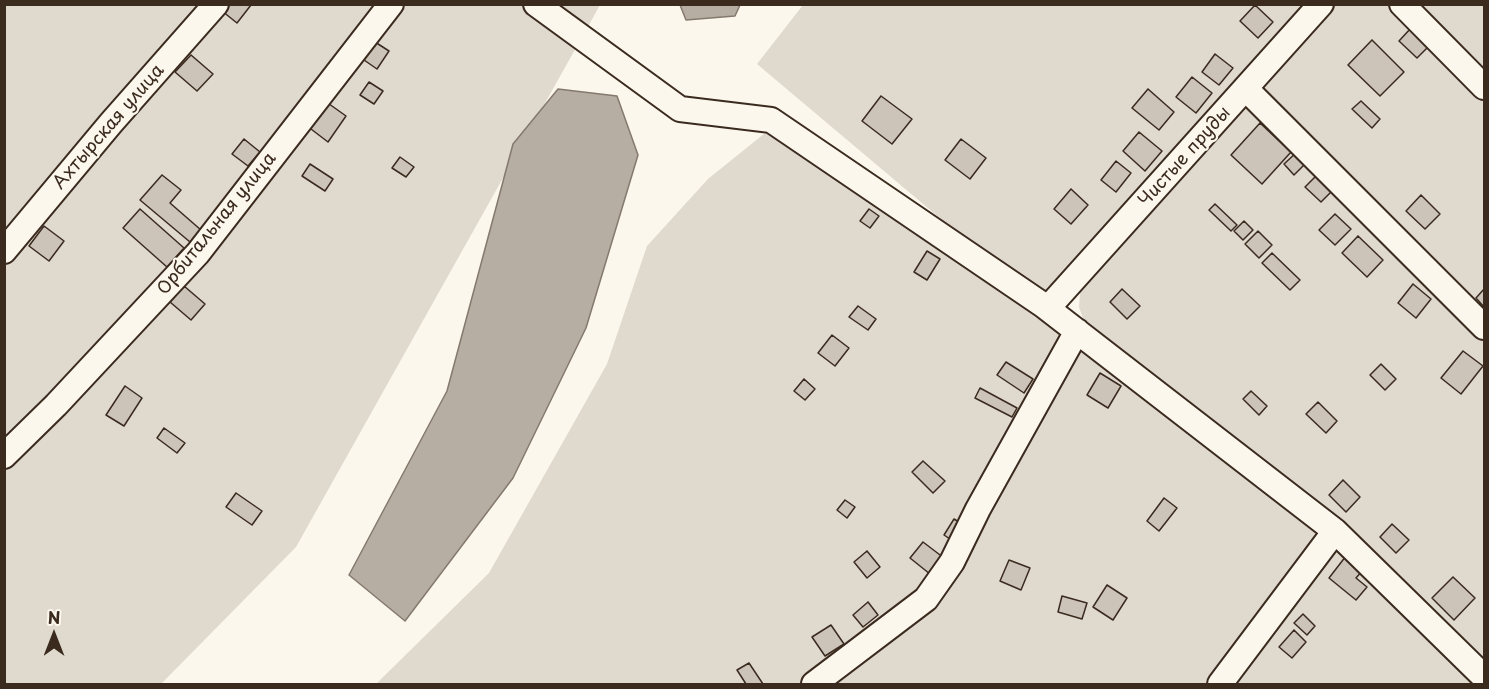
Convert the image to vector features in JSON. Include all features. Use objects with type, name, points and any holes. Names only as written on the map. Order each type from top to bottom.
[{"type":"street","name":"Ахтырская улица","points":[[4,251],[111,123],[216,4]]},
{"type":"street","name":"Орбитальная улица","points":[[4,456],[56,405],[198,253],[391,4]]},
{"type":"street","points":[[536,4],[680,109],[771,120],[1048,308],[1335,531],[1485,677]]},
{"type":"street","name":"Чистые пруды","points":[[1048,308],[1321,4]]},
{"type":"street","points":[[1402,4],[1485,87]]},
{"type":"street","points":[[1246,88],[1485,327]]},
{"type":"street","points":[[814,684],[926,599],[952,562],[978,509],[1077,331]]},
{"type":"street","points":[[1220,684],[1335,531]]},
{"type":"shaded area","points":[[680,4],[740,5],[735,16],[686,20]]},
{"type":"shaded area","points":[[4,5],[600,5],[296,547],[161,684],[5,684]]},
{"type":"shaded area","points":[[803,5],[1317,5],[1043,305],[757,64]]},
{"type":"shaded area","points":[[1332,5],[1392,5],[1484,97],[1484,316],[1262,91],[1260,84]]},
{"type":"shaded area","points":[[1410,5],[1484,5],[1484,78]]},
{"type":"shaded area","points":[[558,89],[617,96],[638,155],[586,328],[513,478],[405,621],[349,575],[447,391],[513,144]]},
{"type":"shaded area","points":[[1239,106],[1254,106],[1484,335],[1484,669],[1340,524],[1084,321],[1079,307],[1080,293]]},
{"type":"shaded area","points":[[770,129],[1049,319],[1333,535],[1480,684],[376,684],[489,573],[607,364],[647,246],[708,179]]},
{"type":"building","points":[[227,4],[251,5],[237,23],[222,11]]},
{"type":"building","points":[[1255,5],[1273,22],[1258,38],[1240,21]]},
{"type":"building","points":[[1411,28],[1429,46],[1417,58],[1399,41]]},
{"type":"building","points":[[1372,40],[1404,72],[1380,96],[1348,65]]},
{"type":"building","points":[[375,42],[389,51],[377,69],[364,60]]},
{"type":"building","points":[[1215,54],[1233,68],[1219,85],[1202,72]]},
{"type":"building","points":[[191,55],[213,74],[197,91],[175,72]]},
{"type":"building","points":[[1192,77],[1212,93],[1196,113],[1176,97]]},
{"type":"building","points":[[369,82],[383,91],[374,104],[360,95]]},
{"type":"building","points":[[1148,89],[1174,112],[1159,130],[1132,108]]},
{"type":"building","points":[[881,96],[912,119],[892,144],[862,121]]},
{"type":"building","points":[[325,101],[346,116],[328,142],[307,126]]},
{"type":"building","points":[[1361,101],[1380,119],[1372,128],[1352,109]]},
{"type":"building","points":[[1260,123],[1291,152],[1262,184],[1231,155]]},
{"type":"building","points":[[1139,132],[1162,151],[1145,171],[1123,151]]},
{"type":"building","points":[[244,139],[260,152],[248,166],[232,154]]},
{"type":"building","points":[[961,139],[986,158],[970,179],[945,160]]},
{"type":"building","points":[[1298,151],[1308,161],[1294,175],[1284,164]]},
{"type":"building","points":[[400,157],[414,167],[406,177],[392,168]]},
{"type":"building","points":[[1116,161],[1131,173],[1116,192],[1101,180]]},
{"type":"building","points":[[310,164],[333,179],[325,191],[302,176]]},
{"type":"building","points":[[162,175],[181,190],[170,203],[201,230],[190,242],[140,200]]},
{"type":"building","points":[[1316,176],[1332,191],[1321,202],[1305,187]]},
{"type":"building","points":[[1071,189],[1088,205],[1071,224],[1054,209]]},
{"type":"building","points":[[1421,195],[1440,214],[1425,229],[1406,211]]},
{"type":"building","points":[[1215,204],[1237,225],[1231,231],[1209,210]]},
{"type":"building","points":[[140,209],[184,248],[167,267],[123,228]]},
{"type":"building","points":[[869,209],[879,216],[870,228],[860,221]]},
{"type":"building","points":[[1335,214],[1351,229],[1335,245],[1319,230]]},
{"type":"building","points":[[1244,221],[1253,230],[1243,240],[1234,231]]},
{"type":"building","points":[[44,226],[64,241],[49,261],[29,246]]},
{"type":"building","points":[[1258,231],[1272,245],[1259,258],[1245,244]]},
{"type":"building","points":[[1358,236],[1383,260],[1367,277],[1342,253]]},
{"type":"building","points":[[927,251],[940,259],[927,280],[914,272]]},
{"type":"building","points":[[1272,253],[1300,280],[1290,290],[1262,263]]},
{"type":"building","points":[[1413,284],[1431,299],[1416,318],[1398,303]]},
{"type":"building","points":[[184,286],[205,304],[191,320],[170,302]]},
{"type":"building","points":[[1122,289],[1140,306],[1127,319],[1110,302]]},
{"type":"building","points":[[1484,289],[1484,307],[1476,298]]},
{"type":"building","points":[[858,306],[876,319],[868,330],[849,317]]},
{"type":"building","points":[[832,335],[849,348],[835,366],[818,353]]},
{"type":"building","points":[[1463,351],[1483,366],[1461,394],[1441,378]]},
{"type":"building","points":[[1006,362],[1033,379],[1024,393],[997,375]]},
{"type":"building","points":[[1381,364],[1396,379],[1385,390],[1370,375]]},
{"type":"building","points":[[1100,373],[1121,386],[1108,408],[1087,395]]},
{"type":"building","points":[[804,379],[815,389],[805,400],[794,391]]},
{"type":"building","points":[[125,386],[142,398],[124,426],[106,415]]},
{"type":"building","points":[[980,388],[1017,408],[1012,417],[975,398]]},
{"type":"building","points":[[1251,391],[1267,406],[1259,415],[1243,399]]},
{"type":"building","points":[[1318,402],[1337,421],[1326,433],[1306,414]]},
{"type":"building","points":[[164,428],[185,443],[177,453],[157,438]]},
{"type":"building","points":[[923,461],[945,481],[933,493],[912,472]]},
{"type":"building","points":[[1343,480],[1360,497],[1346,512],[1329,495]]},
{"type":"building","points":[[236,493],[262,511],[252,525],[226,507]]},
{"type":"building","points":[[1164,498],[1177,508],[1159,531],[1147,521]]},
{"type":"building","points":[[845,500],[855,507],[847,518],[837,510]]},
{"type":"building","points":[[954,519],[964,525],[953,541],[944,535]]},
{"type":"building","points":[[1392,524],[1409,540],[1396,553],[1380,537]]},
{"type":"building","points":[[923,542],[944,558],[930,574],[910,558]]},
{"type":"building","points":[[867,551],[880,567],[867,578],[854,562]]},
{"type":"building","points":[[1346,556],[1363,570],[1356,578],[1367,587],[1356,600],[1329,578]]},
{"type":"building","points":[[1009,560],[1030,568],[1021,590],[1000,581]]},
{"type":"building","points":[[1453,577],[1475,598],[1454,620],[1432,598]]},
{"type":"building","points":[[1107,585],[1127,598],[1113,620],[1093,607]]},
{"type":"building","points":[[1062,596],[1087,603],[1082,619],[1058,612]]},
{"type":"building","points":[[868,602],[878,615],[863,627],[853,615]]},
{"type":"building","points":[[1303,614],[1315,626],[1307,635],[1294,623]]},
{"type":"building","points":[[831,625],[844,644],[825,656],[812,637]]},
{"type":"building","points":[[1294,630],[1306,642],[1292,658],[1279,647]]},
{"type":"building","points":[[749,663],[763,684],[746,684],[737,670]]}]
